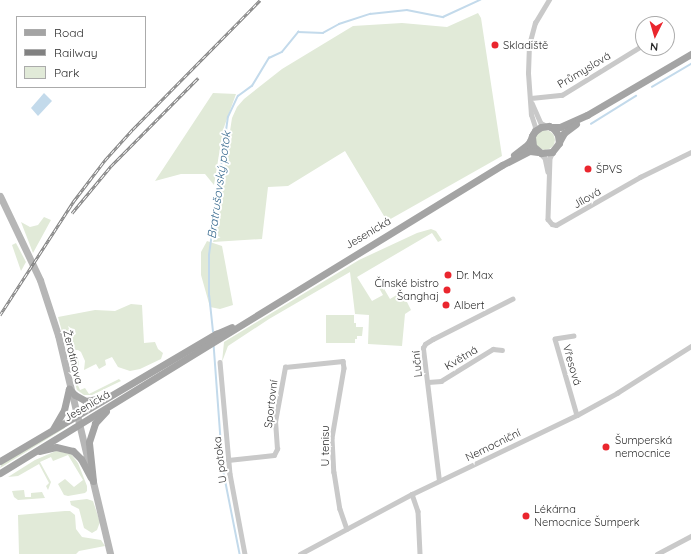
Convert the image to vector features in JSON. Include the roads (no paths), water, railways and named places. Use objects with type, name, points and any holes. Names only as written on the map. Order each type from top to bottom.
[{"type":"main road","name":"Jesenická","points":[[502,165],[528,144],[538,128],[560,127],[587,115],[691,54]]},
{"type":"main road","name":"Jesenická","points":[[0,473],[30,453],[216,342],[245,321],[502,165],[530,151],[547,154],[555,150],[564,133],[587,115]]},
{"type":"main road","points":[[550,127],[558,135],[559,143]]},
{"type":"main road","points":[[533,135],[533,146],[538,152]]},
{"type":"main road","name":"Jesenická","points":[[0,461],[208,338],[245,321]]},
{"type":"main road","points":[[70,389],[75,395],[86,401],[96,401],[111,396]]},
{"type":"main road","points":[[50,432],[64,410],[70,389]]},
{"type":"main road","points":[[93,481],[89,451],[91,434],[95,424],[114,403]]},
{"type":"main road","points":[[30,453],[56,447],[68,448],[81,459],[93,481]]},
{"type":"street","points":[[533,135],[535,127],[531,112],[528,73],[529,45],[535,23],[549,0]]},
{"type":"street","name":"Průmyslová","points":[[531,98],[562,95],[635,50]]},
{"type":"street","points":[[531,98],[539,120],[542,124],[550,127]]},
{"type":"street","name":"Jílová","points":[[555,150],[550,158],[548,219],[552,224],[556,225],[640,177],[691,152]]},
{"type":"street","name":"Jílová","points":[[538,152],[545,158],[550,182]]},
{"type":"street","name":"Žerotínova","points":[[0,196],[43,287],[60,341],[76,417],[110,554]]},
{"type":"street","name":"Luční","points":[[439,481],[423,348],[425,344],[512,299]]},
{"type":"street","name":"Vřesová","points":[[574,336],[555,339],[577,415]]},
{"type":"street","name":"Nemocniční","points":[[300,554],[412,494],[577,415],[617,393],[691,346]]},
{"type":"street","name":"Květná","points":[[428,382],[440,381],[493,349],[502,350]]},
{"type":"street","name":"Sportovní","points":[[228,460],[274,455],[277,449],[275,422],[285,367],[343,361]]},
{"type":"street","name":"U tenisu","points":[[343,361],[344,368],[332,438],[334,472],[340,509],[347,530]]},
{"type":"street","name":"U potoka","points":[[220,362],[228,460],[245,554]]},
{"type":"street","points":[[412,494],[418,511],[420,554]]},
{"type":"street","points":[[657,554],[691,536]]},
{"type":"water","points":[[44,93],[52,101],[38,116],[31,108]]},
{"type":"waterway","name":"Bratrušovský potok","points":[[213,332],[209,296],[209,255],[228,117],[238,96],[252,86],[269,58],[282,52],[298,32],[323,33],[339,24],[370,14],[407,10],[443,17],[480,0]]},
{"type":"waterway","points":[[652,87],[691,64]]},
{"type":"waterway","points":[[591,124],[636,96]]},
{"type":"waterway","name":"Bratrušovský potok","points":[[214,344],[223,468],[240,554]]},
{"type":"railway","points":[[0,315],[73,202],[105,160],[133,129],[260,0]]},
{"type":"railway","points":[[72,213],[111,166],[198,78]]},
{"type":"place","name":"Skladiště","points":[[495,45]]},
{"type":"place","name":"ŠPVS","points":[[588,169]]},
{"type":"place","name":"Dr. Max","points":[[448,275]]},
{"type":"place","name":"Čínské bistro Šanghaj","points":[[447,290]]},
{"type":"place","name":"Albert","points":[[446,305]]},
{"type":"place","name":"Šumperská nemocnice","points":[[606,447]]},
{"type":"place","name":"Lékárna Nemocnice Šumperk","points":[[526,516]]}]
